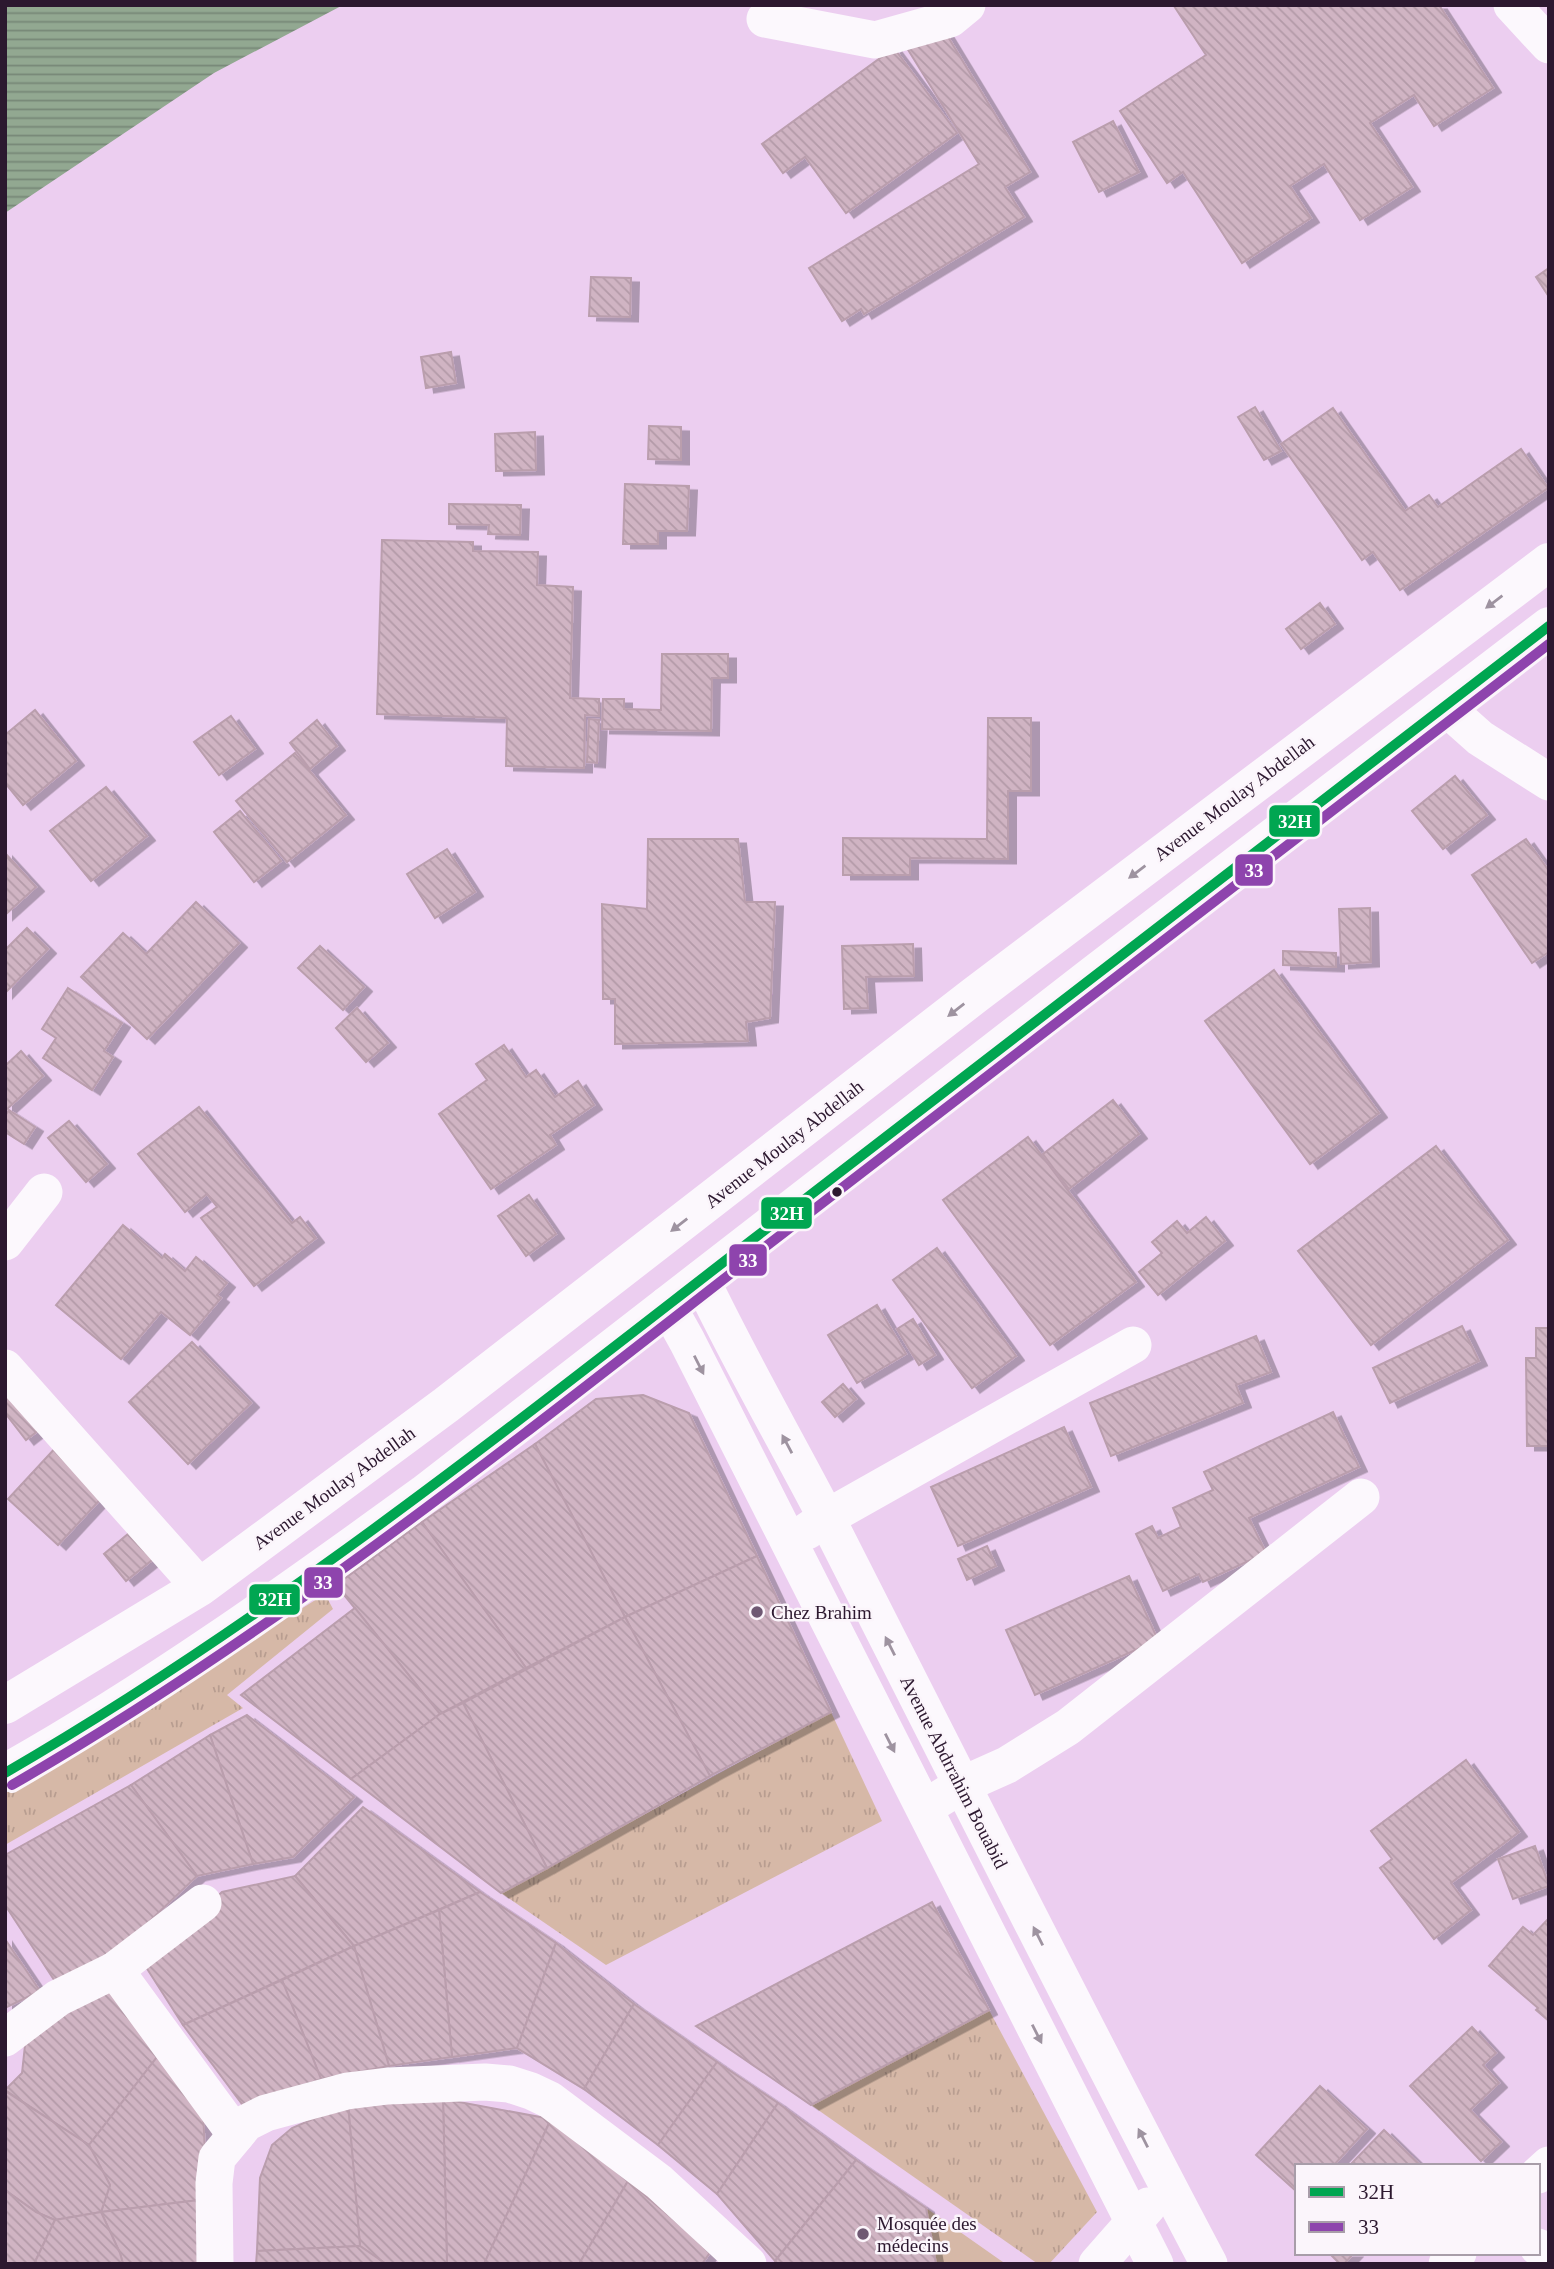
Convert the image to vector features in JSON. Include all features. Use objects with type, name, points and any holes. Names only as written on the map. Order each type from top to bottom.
[{"type":"main road","name":"Avenue Moulay Abdellah","points":[[5,1705],[200,1587],[446,1405],[986,987],[1549,562]]},
{"type":"main road","points":[[5,1773],[206,1647],[424,1494],[1093,975],[1549,626]]},
{"type":"street","points":[[765,19],[875,40],[950,19],[967,5]]},
{"type":"street","points":[[1512,5],[1549,45]]},
{"type":"street","points":[[1444,706],[1480,738],[1549,782]]},
{"type":"street","points":[[5,1242],[44,1192]]},
{"type":"street","name":"Avenue Abdrrahim Bouabid","points":[[701,1279],[826,1518],[960,1786],[1209,2264]]},
{"type":"street","points":[[667,1305],[1155,2264]]},
{"type":"street","points":[[789,1543],[826,1518],[1133,1345]]},
{"type":"street","points":[[5,1368],[200,1587]]},
{"type":"street","points":[[923,1809],[960,1786],[1007,1765],[1068,1727],[1361,1497]]},
{"type":"street","points":[[5,2038],[58,1998],[115,1970],[203,1903]]},
{"type":"street","points":[[115,1970],[236,2135]]},
{"type":"street","points":[[215,2264],[214,2183],[217,2158],[246,2123],[266,2113],[347,2091],[485,2082],[509,2084],[550,2101],[648,2174],[748,2264]]},
{"type":"street","points":[[1097,2264],[1167,2184]]},
{"type":"green space","points":[[325,1594],[333,1609],[227,1695],[243,1708],[5,1845],[5,1793]]},
{"type":"green space","points":[[831,1712],[882,1821],[606,1965],[501,1893]]},
{"type":"green space","points":[[989,2010],[1097,2212],[1049,2264],[1038,2264],[811,2105]]},
{"type":"green space","points":[[926,2208],[1000,2260],[1006,2264],[936,2264]]},
{"type":"shaded area","points":[[5,5],[343,5],[214,73],[5,213]]},
{"type":"building","points":[[1439,5],[1493,88],[1434,126],[1414,95],[1370,123],[1412,187],[1360,220],[1324,164],[1290,186],[1311,218],[1242,263],[1183,172],[1167,183],[1120,111],[1206,55],[1174,6]]},
{"type":"building","points":[[942,27],[1030,172],[1005,187],[1024,217],[864,314],[861,309],[842,321],[809,268],[979,164],[907,48]]},
{"type":"building","points":[[894,48],[957,133],[846,213],[805,157],[783,173],[762,144]]},
{"type":"building","points":[[1113,121],[1139,172],[1099,192],[1073,142]]},
{"type":"building","points":[[1549,268],[1549,297],[1536,277]]},
{"type":"building","points":[[591,277],[631,278],[630,317],[589,316]]},
{"type":"building","points":[[451,352],[456,383],[426,388],[421,357]]},
{"type":"building","points":[[1255,407],[1281,451],[1264,460],[1238,417]]},
{"type":"building","points":[[1333,408],[1405,511],[1429,495],[1438,507],[1521,449],[1548,488],[1400,590],[1373,552],[1362,560],[1281,444]]},
{"type":"building","points":[[649,426],[681,427],[681,460],[648,459]]},
{"type":"building","points":[[535,432],[536,470],[496,471],[495,434]]},
{"type":"building","points":[[625,484],[689,486],[687,531],[658,531],[658,544],[623,544]]},
{"type":"building","points":[[449,504],[521,505],[520,535],[488,534],[489,525],[449,524]]},
{"type":"building","points":[[382,540],[473,542],[473,551],[538,552],[537,585],[573,587],[570,698],[599,699],[599,716],[585,715],[584,768],[506,766],[507,718],[377,714]]},
{"type":"building","points":[[1320,603],[1335,624],[1301,649],[1286,629]]},
{"type":"building","points":[[662,654],[728,654],[728,678],[712,678],[711,731],[602,729],[603,699],[624,699],[624,709],[661,710]]},
{"type":"building","points":[[35,710],[76,761],[23,805],[5,783],[5,735]]},
{"type":"building","points":[[231,716],[255,749],[219,775],[194,742]]},
{"type":"building","points":[[988,718],[1031,718],[1031,791],[1008,791],[1008,859],[910,858],[910,875],[843,875],[843,838],[987,839]]},
{"type":"building","points":[[589,719],[599,720],[597,763],[587,762]]},
{"type":"building","points":[[317,720],[337,746],[310,769],[290,743]]},
{"type":"building","points":[[295,753],[346,815],[287,862],[236,801]]},
{"type":"building","points":[[1455,776],[1487,815],[1443,849],[1412,811]]},
{"type":"building","points":[[106,787],[147,836],[91,881],[50,831]]},
{"type":"building","points":[[240,811],[281,861],[254,882],[214,832]]},
{"type":"building","points":[[648,839],[738,839],[745,902],[775,902],[770,1018],[746,1022],[748,1041],[615,1044],[615,999],[603,999],[602,904],[647,909]]},
{"type":"building","points":[[1526,839],[1549,871],[1549,952],[1532,963],[1472,875]]},
{"type":"building","points":[[447,849],[475,892],[435,918],[407,874]]},
{"type":"building","points":[[5,853],[36,887],[5,915]]},
{"type":"building","points":[[196,902],[239,943],[147,1039],[81,977],[123,933],[146,954]]},
{"type":"building","points":[[1370,908],[1371,962],[1341,964],[1339,909]]},
{"type":"building","points":[[27,928],[48,949],[5,993],[5,950]]},
{"type":"building","points":[[913,944],[914,976],[866,977],[868,1008],[844,1009],[842,946]]},
{"type":"building","points":[[320,946],[364,987],[343,1010],[298,968]]},
{"type":"building","points":[[1283,951],[1336,953],[1336,967],[1283,965]]},
{"type":"building","points":[[1274,970],[1379,1113],[1310,1164],[1205,1021]]},
{"type":"building","points":[[68,988],[122,1023],[104,1051],[113,1057],[92,1090],[43,1058],[56,1038],[42,1029]]},
{"type":"building","points":[[357,1008],[388,1043],[366,1062],[336,1028]]},
{"type":"building","points":[[504,1045],[526,1077],[536,1070],[555,1097],[578,1081],[594,1105],[550,1135],[556,1145],[491,1189],[439,1114],[487,1080],[476,1064]]},
{"type":"building","points":[[21,1051],[43,1076],[5,1111],[5,1066]]},
{"type":"building","points":[[1113,1100],[1139,1134],[1069,1189],[1043,1154]]},
{"type":"building","points":[[199,1107],[292,1223],[300,1217],[316,1238],[254,1286],[201,1218],[217,1207],[207,1194],[185,1212],[138,1154]]},
{"type":"building","points":[[9,1110],[35,1127],[24,1144],[5,1132],[5,1116]]},
{"type":"building","points":[[69,1121],[107,1164],[86,1182],[48,1138]]},
{"type":"building","points":[[1028,1137],[1136,1282],[1050,1345],[943,1200]]},
{"type":"building","points":[[1436,1146],[1508,1240],[1371,1345],[1298,1251]]},
{"type":"building","points":[[529,1195],[556,1234],[526,1256],[498,1216]]},
{"type":"building","points":[[1206,1217],[1225,1241],[1158,1295],[1139,1272],[1162,1253],[1152,1242],[1177,1221],[1187,1233]]},
{"type":"building","points":[[123,1225],[162,1258],[165,1254],[185,1271],[196,1257],[227,1283],[217,1295],[221,1298],[190,1335],[161,1312],[121,1359],[56,1305]]},
{"type":"building","points":[[937,1248],[1016,1356],[972,1388],[893,1280]]},
{"type":"building","points":[[877,1305],[906,1354],[857,1383],[828,1335]]},
{"type":"building","points":[[913,1319],[935,1355],[919,1365],[897,1329]]},
{"type":"building","points":[[1462,1326],[1479,1361],[1390,1403],[1373,1368]]},
{"type":"building","points":[[1536,1328],[1549,1328],[1549,1446],[1527,1446],[1526,1358],[1536,1358]]},
{"type":"building","points":[[1256,1336],[1271,1372],[1236,1385],[1243,1403],[1111,1456],[1090,1403]]},
{"type":"building","points":[[192,1342],[251,1403],[188,1464],[129,1402]]},
{"type":"building","points":[[5,1375],[44,1426],[26,1440],[5,1413]]},
{"type":"building","points":[[843,1384],[856,1399],[835,1417],[822,1402]]},
{"type":"building","points":[[643,1395],[689,1413],[757,1556],[625,1617],[535,1444],[596,1399]]},
{"type":"building","points":[[1333,1412],[1359,1467],[1249,1518],[1266,1553],[1203,1582],[1199,1574],[1163,1591],[1136,1534],[1152,1526],[1158,1538],[1181,1527],[1173,1508],[1213,1490],[1204,1472]]},
{"type":"building","points":[[1064,1427],[1091,1487],[958,1546],[931,1487]]},
{"type":"building","points":[[59,1444],[109,1490],[58,1545],[8,1499]]},
{"type":"building","points":[[535,1444],[625,1617],[526,1668],[422,1522]]},
{"type":"building","points":[[422,1522],[526,1668],[440,1714],[336,1585]]},
{"type":"building","points":[[134,1529],[157,1556],[126,1581],[104,1554]]},
{"type":"building","points":[[987,1546],[996,1566],[967,1580],[958,1559]]},
{"type":"building","points":[[757,1556],[831,1712],[710,1776],[625,1617]]},
{"type":"building","points":[[1129,1576],[1158,1640],[1035,1695],[1006,1630]]},
{"type":"building","points":[[355,1608],[440,1714],[351,1779],[241,1695]]},
{"type":"building","points":[[625,1617],[710,1776],[547,1868],[463,1703]]},
{"type":"building","points":[[463,1703],[547,1868],[501,1893],[351,1779],[440,1714]]},
{"type":"building","points":[[247,1715],[354,1797],[293,1857],[253,1864],[210,1735]]},
{"type":"building","points":[[210,1735],[253,1864],[197,1876],[131,1785]]},
{"type":"building","points":[[1466,1760],[1519,1832],[1451,1883],[1471,1910],[1434,1939],[1380,1868],[1392,1859],[1371,1831]]},
{"type":"building","points":[[131,1785],[197,1876],[113,1956],[58,1986],[5,1905],[5,1855]]},
{"type":"building","points":[[363,1807],[480,1892],[354,1946],[295,1876]]},
{"type":"building","points":[[1535,1846],[1549,1886],[1513,1899],[1498,1859]]},
{"type":"building","points":[[295,1876],[354,1946],[183,2025],[144,1964],[222,1892]]},
{"type":"building","points":[[480,1892],[556,1943],[517,2048],[452,2057],[439,1910]]},
{"type":"building","points":[[932,1902],[989,2010],[811,2105],[696,2026]]},
{"type":"building","points":[[439,1910],[452,2057],[389,2066],[354,1946]]},
{"type":"building","points":[[1549,1918],[1549,2021],[1536,2010],[1538,2008],[1489,1966],[1523,1927],[1533,1935]]},
{"type":"building","points":[[5,1939],[40,1991],[5,2008]]},
{"type":"building","points":[[556,1943],[634,2004],[584,2089],[517,2048]]},
{"type":"building","points":[[354,1946],[389,2066],[321,2079],[282,1980]]},
{"type":"building","points":[[282,1980],[321,2079],[245,2108],[183,2025]]},
{"type":"building","points":[[119,1983],[164,2048],[89,2145],[5,2090],[22,2073],[27,2027]]},
{"type":"building","points":[[634,2004],[717,2062],[658,2145],[584,2089]]},
{"type":"building","points":[[1472,2027],[1496,2053],[1483,2065],[1499,2083],[1470,2110],[1501,2142],[1481,2161],[1410,2086]]},
{"type":"building","points":[[164,2048],[203,2110],[207,2199],[101,2212],[110,2185],[89,2145]]},
{"type":"building","points":[[717,2062],[778,2103],[717,2194],[658,2145]]},
{"type":"building","points":[[1320,2086],[1367,2129],[1335,2164],[1295,2164],[1295,2190],[1256,2155]]},
{"type":"building","points":[[5,2091],[89,2145],[110,2185],[101,2212],[55,2220],[36,2212],[5,2190]]},
{"type":"building","points":[[443,2099],[551,2119],[484,2264],[447,2264]]},
{"type":"building","points":[[443,2099],[447,2264],[386,2264],[360,2246],[348,2104]]},
{"type":"building","points":[[778,2103],[856,2160],[775,2261],[717,2194]]},
{"type":"building","points":[[348,2104],[360,2246],[257,2251],[260,2178],[272,2145],[292,2128]]},
{"type":"building","points":[[551,2119],[628,2181],[579,2264],[484,2264]]},
{"type":"building","points":[[1384,2130],[1419,2164],[1351,2164]]},
{"type":"building","name":"Mosquée des médecins","points":[[856,2160],[926,2208],[936,2264],[778,2264],[775,2261]]},
{"type":"building","points":[[628,2181],[711,2251],[702,2264],[579,2264]]},
{"type":"building","points":[[5,2190],[36,2212],[55,2220],[34,2264],[5,2264]]},
{"type":"building","points":[[207,2199],[210,2264],[123,2264],[101,2212]]},
{"type":"building","points":[[101,2212],[123,2264],[34,2264],[55,2220]]},
{"type":"building","points":[[360,2246],[386,2264],[256,2264],[257,2251]]},
{"type":"building","points":[[1331,2255],[1352,2255],[1344,2264],[1340,2264]]},
{"type":"transit line","name":"32H","points":[[5,1773],[104,1714],[200,1651],[388,1519],[571,1381],[1549,626]]},
{"type":"transit line","name":"33","points":[[12,1785],[206,1664],[485,1464],[1549,644]]},
{"type":"place","name":"Chez Brahim","points":[[757,1612]]},
{"type":"place","name":"Mosquée des médecins","points":[[863,2234]]}]
